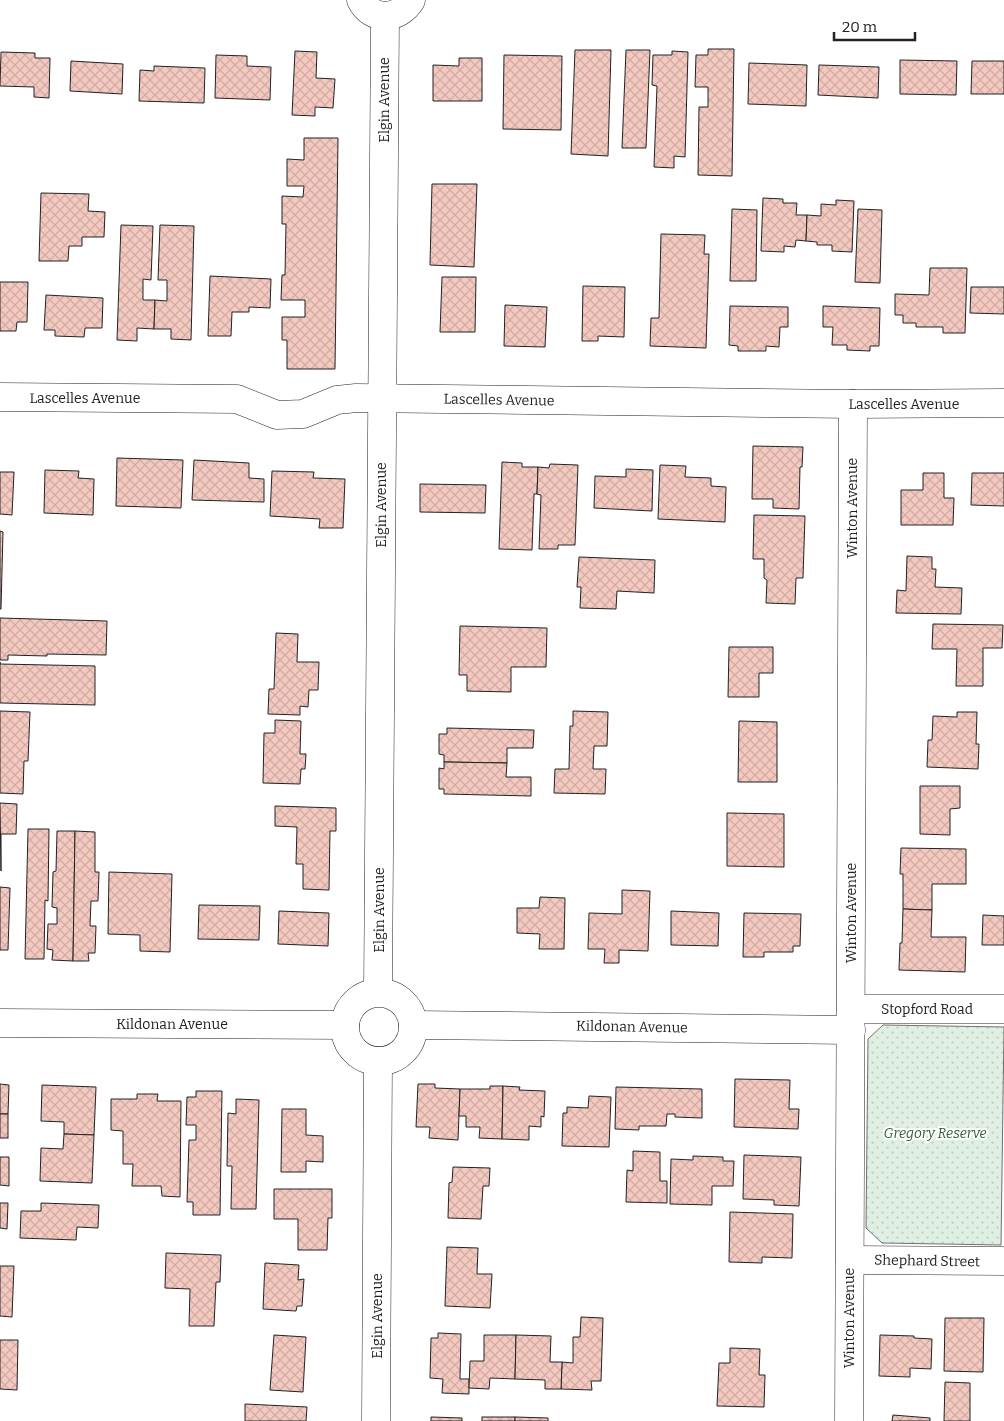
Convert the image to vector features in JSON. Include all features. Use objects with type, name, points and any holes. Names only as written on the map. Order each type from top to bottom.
[{"type":"street","points":[[360,0],[369,11],[385,17],[401,12],[411,0]]},
{"type":"street","name":"Elgin Avenue","points":[[378,992],[385,17]]},
{"type":"street","name":"Lascelles Avenue","points":[[0,397],[237,399],[277,415],[303,414],[337,400],[356,398],[853,404],[1004,403]]},
{"type":"street","name":"Winton Avenue","points":[[849,1421],[853,404]]},
{"type":"street","points":[[378,992],[388,994],[402,1002],[411,1014],[413,1024],[412,1035],[407,1046],[400,1054],[390,1059],[378,1061],[363,1056],[351,1046],[346,1036],[345,1025],[346,1015],[352,1006],[368,994],[378,992]]},
{"type":"street","name":"Stopford Road","points":[[851,1019],[1004,1009]]},
{"type":"street","name":"Kildonan Avenue","points":[[413,1024],[851,1019]]},
{"type":"street","name":"Kildonan Avenue","points":[[0,1023],[345,1025]]},
{"type":"street","name":"Elgin Avenue","points":[[376,1421],[378,1061]]},
{"type":"street","name":"Shephard Street","points":[[850,1260],[1004,1261]]},
{"type":"green space","name":"Gregory Reserve","points":[[883,1025],[1004,1027],[1001,1245],[882,1243],[866,1228],[868,1039]]},
{"type":"building","points":[[708,49],[734,49],[732,176],[698,175],[699,107],[708,107],[708,87],[695,87],[696,55],[708,55]]},
{"type":"building","points":[[575,50],[611,50],[608,156],[571,154]]},
{"type":"building","points":[[626,50],[650,50],[646,148],[622,148]]},
{"type":"building","points":[[295,51],[317,52],[316,78],[335,79],[333,108],[315,107],[315,116],[292,115]]},
{"type":"building","points":[[672,51],[688,52],[685,157],[674,156],[674,168],[654,167],[657,86],[652,85],[653,55],[672,55]]},
{"type":"building","points":[[1,52],[35,53],[35,58],[50,58],[49,98],[34,97],[34,87],[0,86]]},
{"type":"building","points":[[216,55],[247,56],[247,66],[271,67],[270,100],[215,98]]},
{"type":"building","points":[[504,55],[562,56],[561,130],[503,129]]},
{"type":"building","points":[[459,58],[482,58],[482,101],[433,101],[433,65],[459,66]]},
{"type":"building","points":[[900,60],[957,61],[956,95],[900,94]]},
{"type":"building","points":[[71,61],[123,64],[122,94],[70,91]]},
{"type":"building","points":[[972,61],[1004,61],[1004,94],[971,94]]},
{"type":"building","points":[[749,63],[807,65],[806,106],[748,104]]},
{"type":"building","points":[[819,65],[879,67],[878,98],[818,95]]},
{"type":"building","points":[[154,66],[205,68],[204,103],[139,101],[140,70],[154,71]]},
{"type":"building","points":[[304,138],[338,138],[335,369],[287,369],[287,340],[282,340],[282,317],[305,317],[305,300],[281,300],[282,275],[285,275],[286,224],[282,224],[282,196],[303,197],[304,186],[287,186],[287,159],[304,160]]},
{"type":"building","points":[[432,184],[477,184],[474,267],[430,265]]},
{"type":"building","points":[[41,193],[89,194],[88,211],[105,212],[104,237],[82,237],[82,246],[69,246],[68,261],[39,261]]},
{"type":"building","points":[[763,198],[783,199],[783,203],[797,203],[796,215],[807,215],[806,241],[796,240],[795,247],[784,246],[784,252],[761,251]]},
{"type":"building","points":[[836,200],[854,201],[852,252],[832,251],[832,245],[817,245],[817,242],[806,241],[807,215],[821,216],[821,204],[836,205]]},
{"type":"building","points":[[732,209],[757,210],[756,281],[730,281]]},
{"type":"building","points":[[858,209],[882,210],[880,283],[855,282]]},
{"type":"building","points":[[121,225],[153,226],[151,280],[143,279],[143,300],[155,300],[154,329],[137,328],[137,341],[117,340]]},
{"type":"building","points":[[160,225],[194,226],[191,340],[171,339],[171,329],[154,329],[155,300],[167,301],[167,280],[158,280]]},
{"type":"building","points":[[661,234],[705,235],[704,254],[709,254],[706,348],[650,346],[651,318],[659,318]]},
{"type":"building","points":[[930,268],[967,268],[965,333],[943,333],[943,327],[916,327],[916,323],[903,323],[903,315],[895,315],[895,294],[929,295]]},
{"type":"building","points":[[210,276],[271,279],[270,308],[249,307],[249,312],[232,312],[231,336],[208,336]]},
{"type":"building","points":[[442,277],[476,277],[475,332],[440,332]]},
{"type":"building","points":[[0,282],[28,282],[27,322],[17,322],[16,331],[0,331]]},
{"type":"building","points":[[583,286],[625,287],[624,337],[598,336],[598,341],[582,341]]},
{"type":"building","points":[[971,287],[1004,287],[1004,314],[970,313]]},
{"type":"building","points":[[46,295],[103,298],[102,328],[85,328],[84,337],[55,336],[55,330],[44,330]]},
{"type":"building","points":[[505,305],[547,307],[545,347],[504,346]]},
{"type":"building","points":[[730,306],[788,307],[788,327],[780,327],[779,347],[766,346],[766,351],[738,351],[738,346],[729,345]]},
{"type":"building","points":[[823,306],[880,308],[879,346],[870,346],[870,351],[847,350],[847,345],[832,345],[833,327],[823,327]]},
{"type":"building","points":[[753,446],[803,447],[802,467],[800,467],[799,509],[773,508],[773,499],[752,499]]},
{"type":"building","points":[[117,458],[183,460],[181,508],[116,506]]},
{"type":"building","points":[[194,460],[249,463],[249,478],[264,479],[264,502],[192,500]]},
{"type":"building","points":[[502,462],[522,463],[522,467],[538,467],[537,494],[534,494],[532,550],[499,549]]},
{"type":"building","points":[[550,464],[578,465],[575,545],[558,545],[558,549],[539,549],[541,495],[537,494],[538,467],[549,468]]},
{"type":"building","points":[[660,465],[686,466],[685,477],[711,478],[711,486],[726,487],[725,522],[658,519]]},
{"type":"building","points":[[626,469],[653,470],[652,511],[594,508],[595,476],[626,477]]},
{"type":"building","points":[[45,470],[79,471],[78,478],[94,479],[93,515],[44,513]]},
{"type":"building","points":[[272,471],[314,472],[313,478],[345,479],[343,528],[319,528],[320,519],[270,516]]},
{"type":"building","points":[[0,472],[14,472],[12,515],[0,514]]},
{"type":"building","points":[[923,473],[944,473],[944,498],[954,498],[953,525],[901,525],[901,490],[923,490]]},
{"type":"building","points":[[972,473],[1004,473],[1004,506],[971,505]]},
{"type":"building","points":[[420,484],[486,485],[485,513],[420,512]]},
{"type":"building","points":[[754,515],[805,516],[803,578],[796,578],[795,604],[766,603],[767,580],[764,578],[764,559],[753,559]]},
{"type":"building","points":[[0,531],[3,532],[1,609],[0,609]]},
{"type":"building","points":[[907,556],[932,557],[932,569],[936,569],[935,587],[962,588],[961,614],[896,613],[897,590],[906,591]]},
{"type":"building","points":[[579,557],[655,560],[654,593],[617,591],[616,609],[580,608],[581,587],[577,587]]},
{"type":"building","points":[[0,618],[107,621],[106,655],[8,655],[8,660],[0,660]]},
{"type":"building","points":[[933,624],[1003,625],[1002,648],[983,648],[983,686],[956,686],[957,649],[932,649]]},
{"type":"building","points":[[460,626],[547,628],[546,667],[511,667],[511,692],[467,691],[467,675],[459,675]]},
{"type":"building","points":[[276,633],[298,634],[297,662],[319,662],[318,690],[309,690],[308,707],[300,706],[300,715],[268,714],[269,689],[274,689]]},
{"type":"building","points":[[729,647],[773,647],[773,673],[759,673],[759,697],[728,697]]},
{"type":"building","points":[[0,664],[95,666],[95,705],[0,703]]},
{"type":"building","points":[[0,711],[30,712],[28,761],[24,761],[23,794],[0,793]]},
{"type":"building","points":[[573,711],[608,712],[607,746],[594,746],[593,769],[606,769],[605,794],[554,793],[555,769],[569,769],[570,726],[573,726]]},
{"type":"building","points":[[957,712],[977,712],[976,744],[979,744],[978,769],[927,767],[928,740],[932,740],[933,716],[957,717]]},
{"type":"building","points":[[275,720],[301,721],[300,754],[306,754],[305,769],[301,769],[300,784],[263,783],[264,733],[275,733]]},
{"type":"building","points":[[739,721],[777,722],[777,782],[738,782]]},
{"type":"building","points":[[447,728],[534,730],[533,748],[507,748],[507,763],[444,762],[444,755],[439,754],[439,734],[447,734]]},
{"type":"building","points":[[444,762],[507,763],[506,777],[531,777],[531,796],[444,794],[444,789],[439,789],[439,768],[444,769]]},
{"type":"building","points":[[920,786],[960,786],[960,808],[950,809],[950,835],[920,834]]},
{"type":"building","points":[[0,803],[17,804],[16,834],[1,834],[1,871]]},
{"type":"building","points":[[275,806],[336,808],[336,831],[330,831],[329,890],[303,889],[303,864],[296,864],[297,827],[275,826]]},
{"type":"building","points":[[727,813],[784,814],[784,867],[727,866]]},
{"type":"building","points":[[28,829],[49,829],[48,901],[45,900],[44,959],[25,959]]},
{"type":"building","points":[[57,831],[75,831],[73,961],[52,960],[53,950],[47,949],[48,924],[57,924],[57,908],[52,907],[53,872],[56,871]]},
{"type":"building","points":[[75,831],[95,832],[95,872],[99,872],[98,901],[91,901],[90,926],[96,926],[95,953],[88,953],[89,961],[73,961]]},
{"type":"building","points":[[901,848],[966,849],[966,884],[932,884],[932,910],[903,909],[903,874],[900,874]]},
{"type":"building","points":[[109,872],[172,874],[170,952],[140,951],[140,935],[108,934]]},
{"type":"building","points":[[0,887],[10,888],[8,950],[0,950]]},
{"type":"building","points":[[622,890],[650,891],[648,951],[619,950],[619,963],[604,963],[605,949],[588,949],[589,913],[622,914]]},
{"type":"building","points":[[540,897],[565,898],[564,949],[539,949],[540,934],[517,933],[517,908],[539,908]]},
{"type":"building","points":[[199,905],[260,906],[259,940],[198,939]]},
{"type":"building","points":[[903,909],[932,910],[931,937],[966,937],[965,972],[899,970]]},
{"type":"building","points":[[279,911],[329,913],[328,946],[278,944]]},
{"type":"building","points":[[671,911],[719,913],[718,946],[671,945]]},
{"type":"building","points":[[744,913],[801,914],[800,946],[793,946],[793,952],[764,952],[764,957],[743,957]]},
{"type":"building","points":[[983,915],[1004,916],[1004,945],[982,945]]},
{"type":"building","points":[[735,1079],[790,1080],[789,1109],[799,1109],[798,1129],[734,1127]]},
{"type":"building","points":[[0,1084],[9,1085],[8,1114],[0,1114]]},
{"type":"building","points":[[418,1084],[435,1084],[435,1088],[460,1089],[458,1140],[429,1138],[430,1127],[416,1127]]},
{"type":"building","points":[[42,1085],[96,1087],[94,1135],[64,1134],[64,1122],[41,1121]]},
{"type":"building","points":[[490,1086],[503,1086],[502,1139],[479,1138],[480,1127],[466,1127],[466,1116],[459,1116],[460,1089],[490,1089]]},
{"type":"building","points":[[503,1086],[520,1087],[519,1090],[545,1091],[544,1117],[541,1116],[541,1127],[529,1126],[529,1140],[502,1139]]},
{"type":"building","points":[[616,1087],[702,1089],[702,1118],[675,1117],[675,1114],[667,1114],[666,1126],[639,1126],[639,1130],[615,1129]]},
{"type":"building","points":[[196,1091],[222,1091],[220,1215],[193,1215],[193,1202],[187,1202],[189,1140],[196,1140],[196,1125],[186,1125],[187,1097],[196,1097]]},
{"type":"building","points":[[137,1094],[158,1094],[157,1101],[181,1101],[180,1197],[162,1196],[161,1186],[132,1186],[133,1164],[123,1164],[123,1131],[111,1130],[111,1099],[137,1099]]},
{"type":"building","points":[[589,1096],[611,1097],[609,1147],[562,1146],[563,1113],[567,1113],[567,1107],[588,1108]]},
{"type":"building","points":[[236,1099],[259,1100],[256,1209],[231,1209],[232,1166],[227,1166],[228,1113],[236,1114]]},
{"type":"building","points":[[282,1109],[306,1109],[306,1135],[323,1136],[323,1162],[306,1161],[306,1172],[281,1172]]},
{"type":"building","points":[[0,1114],[8,1114],[8,1138],[0,1138]]},
{"type":"building","points":[[64,1134],[94,1135],[92,1183],[40,1181],[41,1148],[63,1149]]},
{"type":"building","points":[[633,1151],[660,1152],[660,1181],[667,1181],[667,1203],[626,1202],[627,1170],[633,1171]]},
{"type":"building","points":[[744,1155],[801,1157],[799,1206],[774,1205],[774,1200],[743,1199]]},
{"type":"building","points":[[693,1156],[723,1157],[723,1161],[734,1161],[733,1186],[712,1186],[712,1205],[670,1204],[671,1159],[693,1160]]},
{"type":"building","points":[[0,1157],[9,1157],[9,1186],[0,1185]]},
{"type":"building","points":[[453,1167],[490,1168],[489,1186],[483,1186],[481,1219],[448,1218],[449,1183],[452,1182]]},
{"type":"building","points":[[274,1189],[332,1189],[332,1218],[328,1218],[327,1250],[298,1250],[298,1219],[274,1219]]},
{"type":"building","points":[[0,1203],[8,1203],[7,1229],[0,1228]]},
{"type":"building","points":[[41,1203],[99,1205],[98,1228],[77,1227],[76,1240],[20,1238],[21,1211],[41,1211]]},
{"type":"building","points":[[730,1212],[793,1214],[792,1258],[762,1257],[762,1263],[729,1262]]},
{"type":"building","points":[[447,1247],[478,1248],[477,1274],[492,1274],[490,1308],[445,1306]]},
{"type":"building","points":[[166,1253],[221,1255],[220,1282],[216,1282],[214,1326],[189,1326],[190,1289],[165,1288]]},
{"type":"building","points":[[265,1263],[299,1265],[298,1280],[304,1279],[302,1306],[297,1306],[296,1311],[263,1309]]},
{"type":"building","points":[[0,1266],[14,1266],[12,1317],[0,1316]]},
{"type":"building","points":[[581,1317],[603,1318],[601,1381],[591,1381],[592,1390],[561,1389],[562,1362],[573,1363],[573,1337],[580,1337]]},
{"type":"building","points":[[945,1318],[984,1318],[983,1372],[944,1371]]},
{"type":"building","points":[[438,1333],[461,1334],[460,1379],[469,1379],[469,1394],[442,1393],[443,1379],[430,1378],[431,1338],[438,1338]]},
{"type":"building","points":[[274,1335],[306,1337],[303,1392],[270,1390]]},
{"type":"building","points":[[484,1335],[516,1335],[515,1379],[490,1378],[489,1389],[469,1388],[470,1361],[484,1361]]},
{"type":"building","points":[[516,1335],[551,1336],[550,1362],[562,1362],[561,1389],[545,1389],[545,1380],[515,1379]]},
{"type":"building","points":[[880,1335],[914,1336],[914,1338],[932,1339],[931,1369],[910,1368],[910,1377],[879,1376]]},
{"type":"building","points":[[0,1340],[18,1340],[17,1390],[0,1389]]},
{"type":"building","points":[[730,1348],[760,1349],[759,1375],[765,1375],[764,1407],[717,1406],[719,1363],[730,1363]]},
{"type":"building","points":[[945,1382],[970,1383],[970,1421],[944,1421]]},
{"type":"building","points":[[245,1404],[307,1407],[306,1421],[245,1421]]},
{"type":"building","points":[[893,1415],[930,1418],[930,1421],[892,1421]]},
{"type":"building","points":[[431,1417],[462,1418],[462,1421],[431,1421]]},
{"type":"building","points":[[482,1417],[515,1417],[515,1421],[482,1421]]},
{"type":"building","points":[[515,1417],[548,1418],[548,1421],[515,1421]]}]
